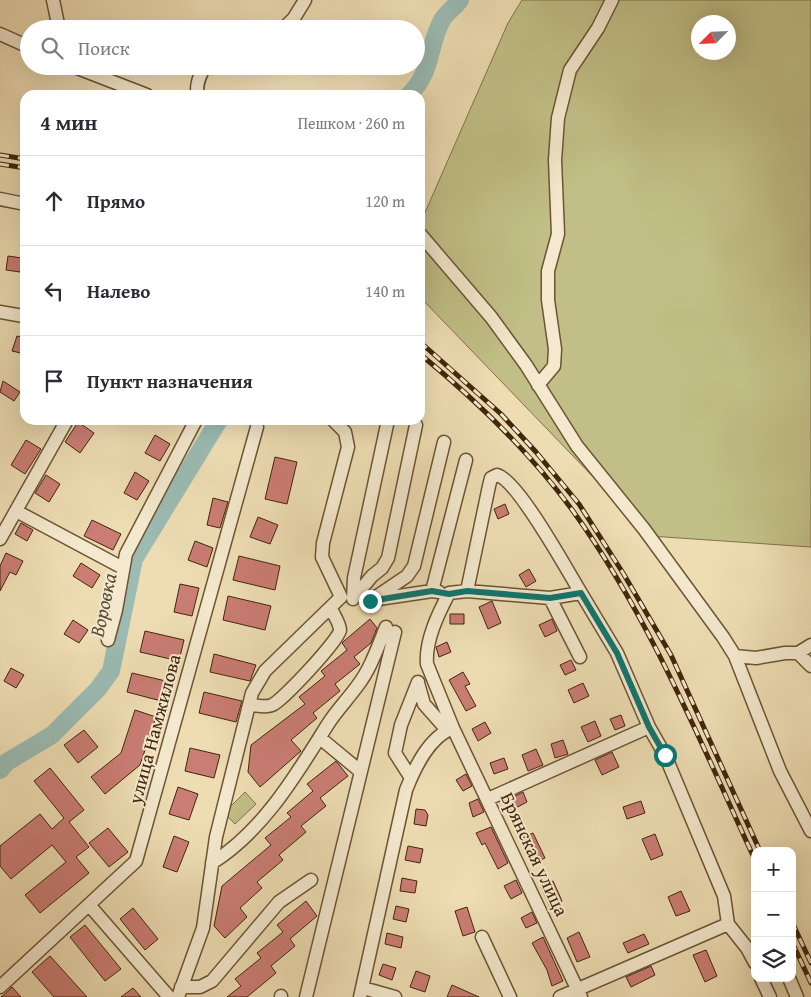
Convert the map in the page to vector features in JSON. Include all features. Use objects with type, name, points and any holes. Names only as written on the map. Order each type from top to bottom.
[{"type":"street","points":[[53,0],[57,20]]},
{"type":"street","points":[[292,20],[305,0]]},
{"type":"street","points":[[538,385],[554,366],[555,349],[548,300],[548,271],[558,234],[555,160],[558,118],[570,70],[598,28],[612,0]]},
{"type":"street","points":[[0,34],[20,43]]},
{"type":"street","points":[[95,75],[134,90]]},
{"type":"street","points":[[197,90],[200,75]]},
{"type":"street","points":[[0,199],[20,203]]},
{"type":"street","points":[[425,240],[490,317],[538,385],[577,446],[644,529],[735,656],[780,771],[811,832]]},
{"type":"street","points":[[0,312],[20,315]]},
{"type":"street","points":[[0,539],[64,425]]},
{"type":"street","points":[[108,640],[116,610],[126,554],[193,425]]},
{"type":"street","points":[[338,425],[345,432],[348,447],[322,543],[322,557],[347,598]]},
{"type":"street","points":[[347,598],[354,578],[387,425]]},
{"type":"street","points":[[179,992],[203,928],[216,837],[252,693],[265,671],[331,609],[382,568],[388,558],[416,425]]},
{"type":"street","name":"улица Намжилова","points":[[0,987],[90,906],[136,861],[256,427]]},
{"type":"street","points":[[370,601],[407,576],[414,566],[444,442]]},
{"type":"street","points":[[432,591],[466,460]]},
{"type":"street","points":[[467,591],[491,478],[497,475],[505,479],[524,502],[617,653],[649,727],[665,755],[724,896],[728,924],[751,956]]},
{"type":"street","points":[[16,511],[123,568]]},
{"type":"street","points":[[347,598],[370,601],[432,591],[449,594],[467,591],[550,598],[581,593]]},
{"type":"street","points":[[449,594],[439,612],[426,653],[427,664],[450,729]]},
{"type":"street","points":[[550,598],[580,657]]},
{"type":"street","points":[[249,705],[272,705],[281,699],[323,654],[340,633],[340,628],[331,609]]},
{"type":"street","points":[[212,863],[230,851],[287,789],[338,709],[366,673],[391,629],[360,771],[306,997]]},
{"type":"street","points":[[735,656],[756,658],[785,653],[798,653],[811,645]]},
{"type":"street","points":[[798,653],[811,666]]},
{"type":"street","points":[[411,778],[395,753],[401,725],[418,682],[424,704],[450,729]]},
{"type":"street","points":[[488,799],[649,727]]},
{"type":"street","points":[[395,997],[362,993],[406,790],[411,778],[437,737],[450,729]]},
{"type":"street","name":"Брянская улица","points":[[450,729],[488,799],[580,993]]},
{"type":"street","points":[[320,738],[360,771]]},
{"type":"street","points":[[179,992],[200,987],[212,981],[279,902],[311,880]]},
{"type":"street","points":[[90,906],[169,997]]},
{"type":"street","points":[[560,997],[580,993],[728,924]]},
{"type":"street","points":[[482,937],[510,997]]},
{"type":"street","points":[[764,982],[770,997]]},
{"type":"street","points":[[791,982],[797,997]]},
{"type":"shaded area","points":[[522,0],[811,0],[811,547],[650,536],[425,302],[425,213],[508,23]]},
{"type":"shaded area","points":[[245,792],[256,804],[235,824],[224,813]]},
{"type":"building","points":[[8,256],[20,258],[20,272],[6,270]]},
{"type":"building","points":[[17,336],[20,337],[20,353],[12,351]]},
{"type":"building","points":[[3,381],[20,392],[14,401],[0,392]]},
{"type":"building","points":[[76,425],[82,425],[94,433],[80,453],[65,442]]},
{"type":"building","points":[[155,435],[170,444],[160,461],[145,453]]},
{"type":"building","points":[[26,440],[41,449],[25,474],[11,465]]},
{"type":"building","points":[[275,457],[297,462],[287,504],[265,499]]},
{"type":"building","points":[[135,472],[149,481],[137,500],[124,493]]},
{"type":"building","points":[[46,475],[60,484],[49,502],[35,493]]},
{"type":"building","points":[[213,498],[228,502],[220,528],[207,525]]},
{"type":"building","points":[[505,504],[509,514],[498,519],[494,509]]},
{"type":"building","points":[[258,517],[278,525],[270,544],[250,537]]},
{"type":"building","points":[[92,520],[121,534],[113,550],[84,536]]},
{"type":"building","points":[[21,523],[33,530],[27,541],[15,534]]},
{"type":"building","points":[[195,541],[213,548],[207,567],[188,560]]},
{"type":"building","points":[[6,553],[23,561],[16,575],[10,572],[0,591],[0,566]]},
{"type":"building","points":[[239,556],[280,566],[275,590],[233,580]]},
{"type":"building","points":[[81,563],[100,575],[92,588],[73,576]]},
{"type":"building","points":[[529,569],[536,581],[526,587],[519,575]]},
{"type":"building","points":[[180,584],[199,588],[192,616],[174,612]]},
{"type":"building","points":[[228,596],[271,606],[265,630],[223,620]]},
{"type":"building","points":[[492,601],[501,623],[488,629],[479,607]]},
{"type":"building","points":[[450,614],[464,614],[464,624],[450,624]]},
{"type":"building","points":[[370,619],[377,628],[371,643],[354,657],[360,664],[335,684],[340,691],[313,713],[317,718],[291,740],[301,751],[260,787],[248,772],[251,745],[305,704],[299,697],[325,676],[321,671],[347,650],[342,643]]},
{"type":"building","points":[[552,619],[557,631],[545,637],[539,625]]},
{"type":"building","points":[[73,620],[88,630],[79,643],[64,634]]},
{"type":"building","points":[[145,631],[184,640],[179,661],[140,652]]},
{"type":"building","points":[[447,642],[451,652],[439,657],[436,647]]},
{"type":"building","points":[[214,654],[256,665],[250,681],[210,672]]},
{"type":"building","points":[[571,660],[576,670],[565,675],[560,665]]},
{"type":"building","points":[[11,668],[24,675],[16,688],[4,681]]},
{"type":"building","points":[[463,672],[470,684],[465,686],[476,706],[466,711],[449,680]]},
{"type":"building","points":[[132,673],[170,682],[165,702],[127,692]]},
{"type":"building","points":[[583,683],[589,696],[574,703],[568,690]]},
{"type":"building","points":[[204,692],[242,701],[236,722],[199,713]]},
{"type":"building","points":[[135,710],[156,717],[140,765],[105,794],[91,777],[121,753]]},
{"type":"building","points":[[621,715],[625,726],[615,730],[610,719]]},
{"type":"building","points":[[595,721],[601,736],[588,742],[581,727]]},
{"type":"building","points":[[485,722],[491,733],[478,741],[472,729]]},
{"type":"building","points":[[84,730],[98,747],[78,763],[64,745]]},
{"type":"building","points":[[563,740],[568,754],[555,758],[551,744]]},
{"type":"building","points":[[190,748],[220,755],[214,778],[185,771]]},
{"type":"building","points":[[536,749],[543,765],[528,771],[522,755]]},
{"type":"building","points":[[612,752],[619,767],[602,775],[595,760]]},
{"type":"building","points":[[504,758],[508,769],[494,774],[490,763]]},
{"type":"building","points":[[336,761],[348,776],[320,798],[326,806],[301,826],[306,832],[279,855],[283,860],[257,882],[262,888],[240,908],[247,917],[225,938],[214,926],[222,886],[271,845],[265,838],[291,817],[287,813],[313,791],[307,784]]},
{"type":"building","points":[[50,768],[84,810],[69,822],[89,847],[76,857],[89,873],[40,913],[25,895],[66,862],[52,845],[11,879],[0,866],[0,846],[40,814],[52,829],[64,818],[34,781]]},
{"type":"building","points":[[466,774],[472,786],[463,791],[456,780]]},
{"type":"building","points":[[178,787],[198,794],[189,820],[169,814]]},
{"type":"building","points":[[523,792],[527,802],[510,811],[505,801]]},
{"type":"building","points":[[478,799],[484,812],[473,817],[469,803]]},
{"type":"building","points":[[641,801],[645,813],[627,819],[623,807]]},
{"type":"building","points":[[416,809],[425,810],[428,815],[426,826],[414,824]]},
{"type":"building","points":[[491,827],[508,863],[498,869],[485,843],[482,845],[476,833]]},
{"type":"building","points":[[108,828],[128,852],[109,867],[89,843]]},
{"type":"building","points":[[533,833],[545,858],[532,864],[520,839]]},
{"type":"building","points":[[655,834],[663,855],[651,860],[642,839]]},
{"type":"building","points":[[174,836],[189,842],[177,872],[163,867]]},
{"type":"building","points":[[408,846],[423,849],[420,863],[405,860]]},
{"type":"building","points":[[402,878],[417,881],[415,893],[400,891]]},
{"type":"building","points":[[516,880],[522,893],[511,899],[504,886]]},
{"type":"building","points":[[553,881],[562,901],[550,907],[541,887]]},
{"type":"building","points":[[681,891],[690,911],[676,916],[668,897]]},
{"type":"building","points":[[306,901],[317,916],[290,939],[295,946],[271,966],[276,973],[247,997],[227,997],[241,986],[235,979],[261,958],[257,953],[283,932],[277,925]]},
{"type":"building","points":[[396,906],[409,909],[406,922],[393,919]]},
{"type":"building","points":[[467,907],[475,932],[463,936],[455,911]]},
{"type":"building","points":[[133,908],[158,939],[145,950],[120,919]]},
{"type":"building","points":[[532,912],[537,923],[526,928],[521,918]]},
{"type":"building","points":[[85,925],[121,969],[105,981],[70,937]]},
{"type":"building","points":[[579,932],[590,957],[577,962],[567,938]]},
{"type":"building","points":[[387,933],[403,937],[401,948],[385,944]]},
{"type":"building","points":[[644,934],[649,944],[628,953],[623,943]]},
{"type":"building","points":[[543,937],[563,981],[552,986],[547,970],[532,943]]},
{"type":"building","points":[[706,950],[717,976],[705,982],[693,955]]},
{"type":"building","points":[[50,956],[87,997],[54,997],[32,972]]},
{"type":"building","points":[[383,964],[396,968],[392,980],[379,975]]},
{"type":"building","points":[[651,966],[655,975],[631,987],[626,977]]},
{"type":"building","points":[[416,971],[430,976],[425,992],[410,987]]},
{"type":"building","points":[[452,985],[479,997],[447,997]]},
{"type":"building","points":[[12,987],[21,997],[1,997],[6,993]]},
{"type":"building","points":[[133,988],[141,997],[121,997]]},
{"type":"waterway","name":"Воровка","points":[[425,70],[437,30],[442,20],[460,0]]},
{"type":"waterway","name":"Воровка","points":[[413,90],[423,75]]},
{"type":"waterway","name":"Воровка","points":[[0,770],[7,762],[52,735],[98,689],[111,671],[134,559],[216,425]]},
{"type":"railway","points":[[0,155],[20,158]]},
{"type":"railway","points":[[0,164],[20,167]]},
{"type":"railway","points":[[425,346],[501,414],[536,452],[579,504],[623,573],[671,655],[758,847]]},
{"type":"railway","points":[[425,358],[482,408],[539,468],[573,511],[601,552],[650,637],[694,725],[751,851]]},
{"type":"railway","points":[[796,931],[811,963]]},
{"type":"railway","points":[[796,951],[811,983]]},
{"type":"route","points":[[370,601],[432,591],[449,594],[467,591],[550,598],[565,594],[581,593],[617,653],[649,727],[665,755]]}]
